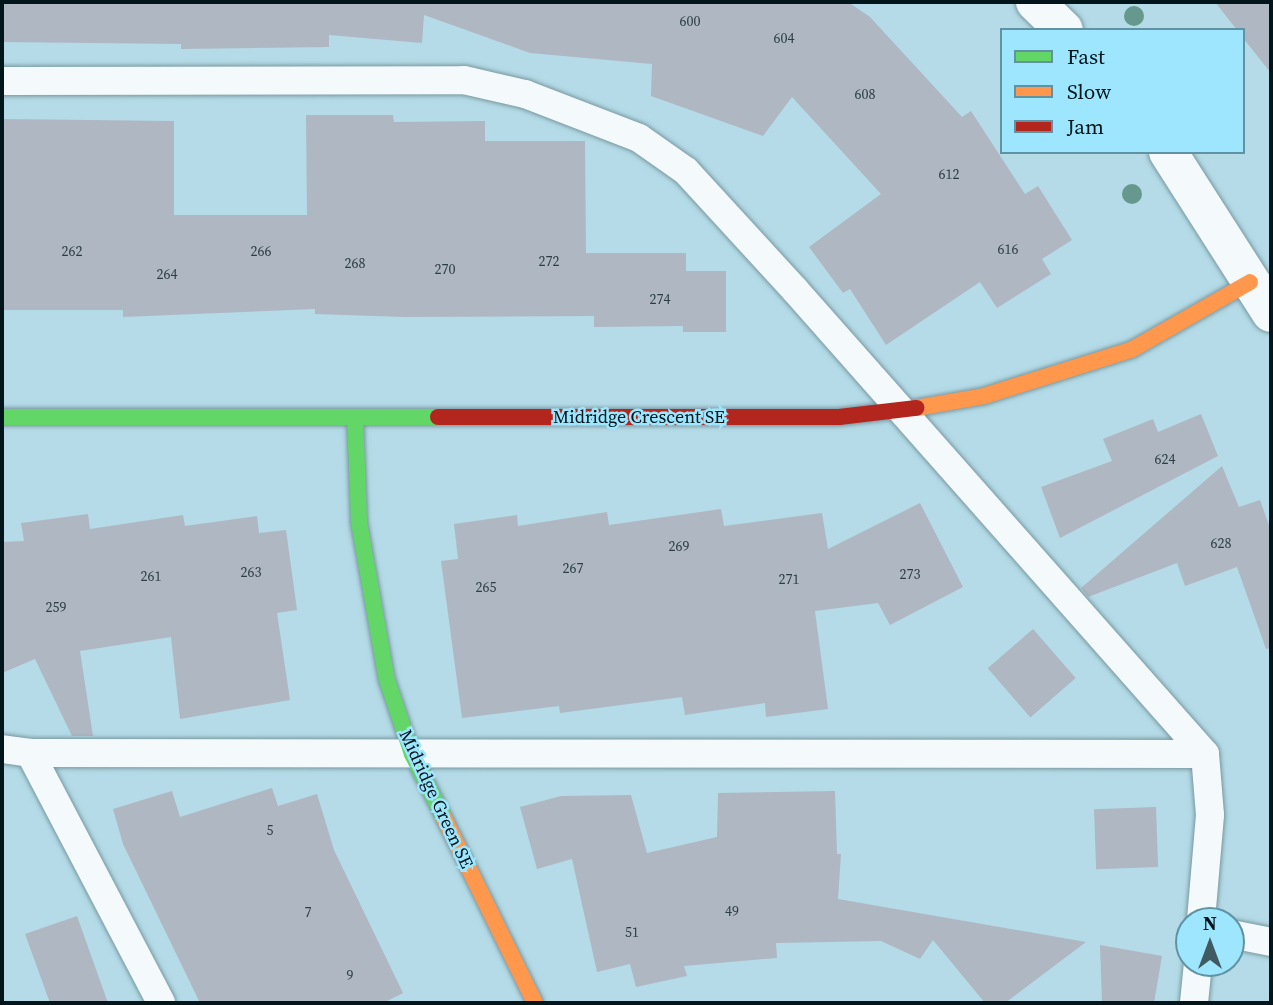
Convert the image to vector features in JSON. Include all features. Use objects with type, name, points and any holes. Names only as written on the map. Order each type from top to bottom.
[{"type":"street","points":[[1035,2],[1062,28]]},
{"type":"street","points":[[1169,154],[1271,313]]},
{"type":"street","name":"Midridge Crescent SE","points":[[2,417],[839,417],[904,410],[984,396],[1131,350],[1250,282]]},
{"type":"street","name":"Midridge Green SE","points":[[355,417],[359,522],[367,586],[387,680],[412,754],[535,1003]]},
{"type":"lane","points":[[2,81],[464,80],[525,94],[639,138],[686,171],[904,410],[1205,754],[1210,815],[1202,907]]},
{"type":"lane","points":[[2,749],[30,753],[1205,754]]},
{"type":"lane","points":[[30,753],[161,1003]]},
{"type":"lane","points":[[1245,937],[1271,942]]},
{"type":"lane","points":[[1194,1003],[1197,977]]},
{"type":"building","points":[[2,2],[848,2],[870,17],[962,117],[971,111],[1025,194],[1038,186],[1072,240],[1042,259],[1051,274],[997,308],[980,282],[886,345],[850,289],[843,293],[809,247],[881,194],[792,97],[763,136],[651,96],[652,64],[530,53],[424,15],[422,43],[329,35],[329,47],[181,49],[181,44],[2,42]]},
{"type":"building","points":[[1215,2],[1271,2],[1271,73],[1245,40],[1245,28],[1235,28]]},
{"type":"building","points":[[306,115],[393,115],[394,122],[485,121],[485,141],[585,141],[586,253],[686,253],[686,271],[726,271],[726,332],[683,332],[683,326],[594,327],[594,316],[405,317],[315,314],[315,309],[123,317],[123,310],[2,310],[2,119],[174,121],[174,215],[307,215]]},
{"type":"building","points":[[1201,414],[1218,456],[1060,538],[1041,487],[1112,461],[1103,439],[1153,419],[1158,432]]},
{"type":"building","points":[[1222,466],[1239,507],[1260,500],[1271,531],[1271,648],[1266,649],[1237,567],[1185,586],[1177,563],[1088,597],[1081,588]]},
{"type":"building","points":[[920,503],[963,587],[890,625],[878,603],[815,611],[828,709],[766,717],[765,703],[685,715],[682,697],[560,713],[559,706],[462,718],[441,561],[458,559],[454,524],[517,515],[518,526],[607,512],[609,525],[721,509],[724,526],[822,513],[828,549]]},
{"type":"building","points":[[88,514],[90,529],[183,515],[185,526],[257,516],[259,533],[286,530],[297,610],[277,613],[290,700],[180,719],[171,637],[80,651],[93,736],[72,736],[35,659],[2,673],[2,542],[24,541],[21,523]]},
{"type":"building","points":[[1033,629],[1076,678],[1030,717],[988,668]]},
{"type":"building","points":[[272,788],[278,806],[317,794],[334,850],[403,993],[383,1003],[200,1003],[123,844],[113,809],[172,791],[180,817]]},
{"type":"building","points":[[835,791],[837,854],[841,854],[838,899],[1086,942],[1005,1003],[985,1003],[933,940],[920,959],[881,941],[776,943],[777,958],[684,966],[687,976],[636,987],[630,964],[597,972],[572,859],[537,869],[520,807],[561,796],[631,795],[647,853],[717,837],[718,793]]},
{"type":"building","points":[[1156,807],[1158,867],[1096,869],[1094,809]]},
{"type":"building","points":[[77,916],[108,1003],[50,1003],[25,934]]},
{"type":"building","points":[[1100,945],[1162,956],[1154,1003],[1102,1003]]},
{"type":"traffic: fast","points":[[2,417],[438,417]]},
{"type":"traffic: fast","points":[[355,417],[359,522],[387,680],[412,754],[444,818]]},
{"type":"traffic: slow","points":[[916,408],[984,396],[1131,350],[1250,282]]},
{"type":"traffic: slow","points":[[444,818],[535,1003]]},
{"type":"traffic: jam","points":[[438,417],[839,417],[916,408]]}]
